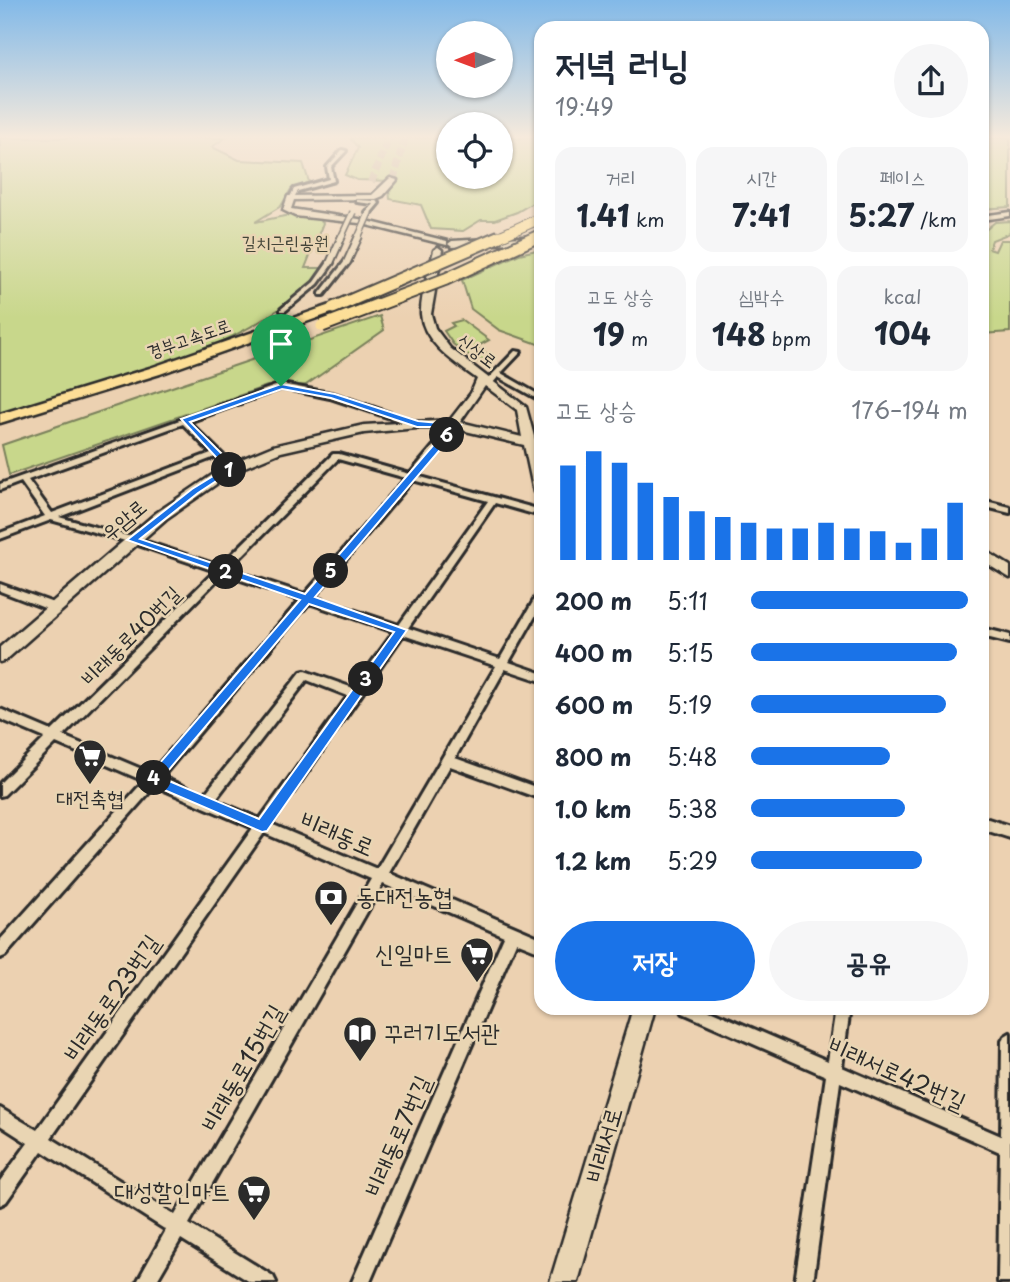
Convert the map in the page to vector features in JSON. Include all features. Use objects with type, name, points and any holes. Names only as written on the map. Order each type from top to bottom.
[{"type":"highway","name":"경부고속도로","points":[[0,419],[155,371],[332,308],[534,221]]},
{"type":"highway","name":"경부고속도로","points":[[0,430],[322,326],[446,279],[534,241]]},
{"type":"main road","points":[[298,198],[291,198],[287,207],[290,212],[359,221],[446,247],[534,239]]},
{"type":"main road","points":[[342,198],[365,198]]},
{"type":"main road","points":[[989,215],[1010,213]]},
{"type":"main road","name":"신상로","points":[[446,247],[434,277],[426,314],[430,328],[446,350],[489,377],[522,408],[534,440]]},
{"type":"main road","points":[[455,424],[489,377]]},
{"type":"main road","name":"우암로","points":[[0,656],[132,540],[187,497],[231,468],[277,449],[331,435],[417,424],[455,424],[534,443]]},
{"type":"main road","points":[[989,558],[1010,563]]},
{"type":"main road","points":[[989,560],[1010,573]]},
{"type":"main road","name":"비래서로","points":[[564,1282],[642,1015]]},
{"type":"street","points":[[283,310],[316,283],[330,263],[360,199],[376,203],[347,262],[322,294]]},
{"type":"street","points":[[517,352],[489,377],[534,396]]},
{"type":"street","points":[[0,487],[281,386],[332,396],[417,424]]},
{"type":"street","points":[[184,421],[231,468]]},
{"type":"street","points":[[0,951],[153,779],[455,424]]},
{"type":"street","points":[[331,435],[336,456],[534,511]]},
{"type":"street","points":[[0,536],[216,454]]},
{"type":"street","name":"비래동로40번길","points":[[0,791],[336,456]]},
{"type":"street","points":[[23,479],[50,517],[132,540],[534,675]]},
{"type":"street","name":"비래동로23번길","points":[[0,1196],[493,500]]},
{"type":"street","points":[[989,505],[1010,510]]},
{"type":"street","points":[[0,587],[55,608]]},
{"type":"street","name":"비래동로15번길","points":[[146,1282],[534,609]]},
{"type":"street","points":[[989,634],[1010,639]]},
{"type":"street","points":[[206,802],[304,675],[356,694]]},
{"type":"street","name":"비래동로","points":[[0,714],[534,942]]},
{"type":"street","points":[[447,760],[534,791]]},
{"type":"street","points":[[989,825],[1010,832]]},
{"type":"street","name":"비래동로7번길","points":[[361,1282],[513,933]]},
{"type":"street","name":"비래서로42번길","points":[[704,1015],[1009,1148]]},
{"type":"street","points":[[804,1282],[842,1015]]},
{"type":"street","points":[[1007,1282],[1010,1041]]},
{"type":"street","points":[[0,1116],[267,1282]]},
{"type":"green space","name":"길치근린공원","points":[[0,198],[286,198],[281,206],[255,222],[299,215],[316,218],[323,223],[305,268],[324,268],[295,297],[260,322],[175,362],[0,416]]},
{"type":"green space","points":[[390,198],[534,198],[534,202],[517,212],[495,220],[481,220],[463,231],[431,229],[421,205]]},
{"type":"green space","points":[[989,198],[1010,198],[1010,207],[989,208]]},
{"type":"green space","points":[[1010,221],[1010,233],[992,240],[989,249],[989,227],[995,222]]},
{"type":"green space","points":[[1000,240],[1010,240],[1010,332],[989,334],[989,249],[995,251]]},
{"type":"green space","points":[[534,251],[534,342],[499,330],[471,309],[462,280],[519,254]]},
{"type":"green space","points":[[380,316],[384,330],[306,385],[267,386],[9,475],[2,445]]},
{"type":"green space","points":[[462,320],[489,340],[476,347],[491,356],[477,362],[453,344],[444,331],[454,326],[451,323]]},
{"type":"place","name":"대전축협","points":[[90,786]]},
{"type":"place","name":"동대전농협","points":[[331,927]]},
{"type":"place","name":"신일마트","points":[[477,984]]},
{"type":"place","name":"꾸러기도서관","points":[[360,1063]]},
{"type":"place","name":"대성할인마트","points":[[254,1222]]},
{"type":"route","points":[[281,386],[184,421],[231,468],[195,491],[132,540],[307,599],[401,630],[262,826],[153,779],[307,599],[411,477],[456,425],[417,424],[332,396],[298,387],[281,386]]}]
